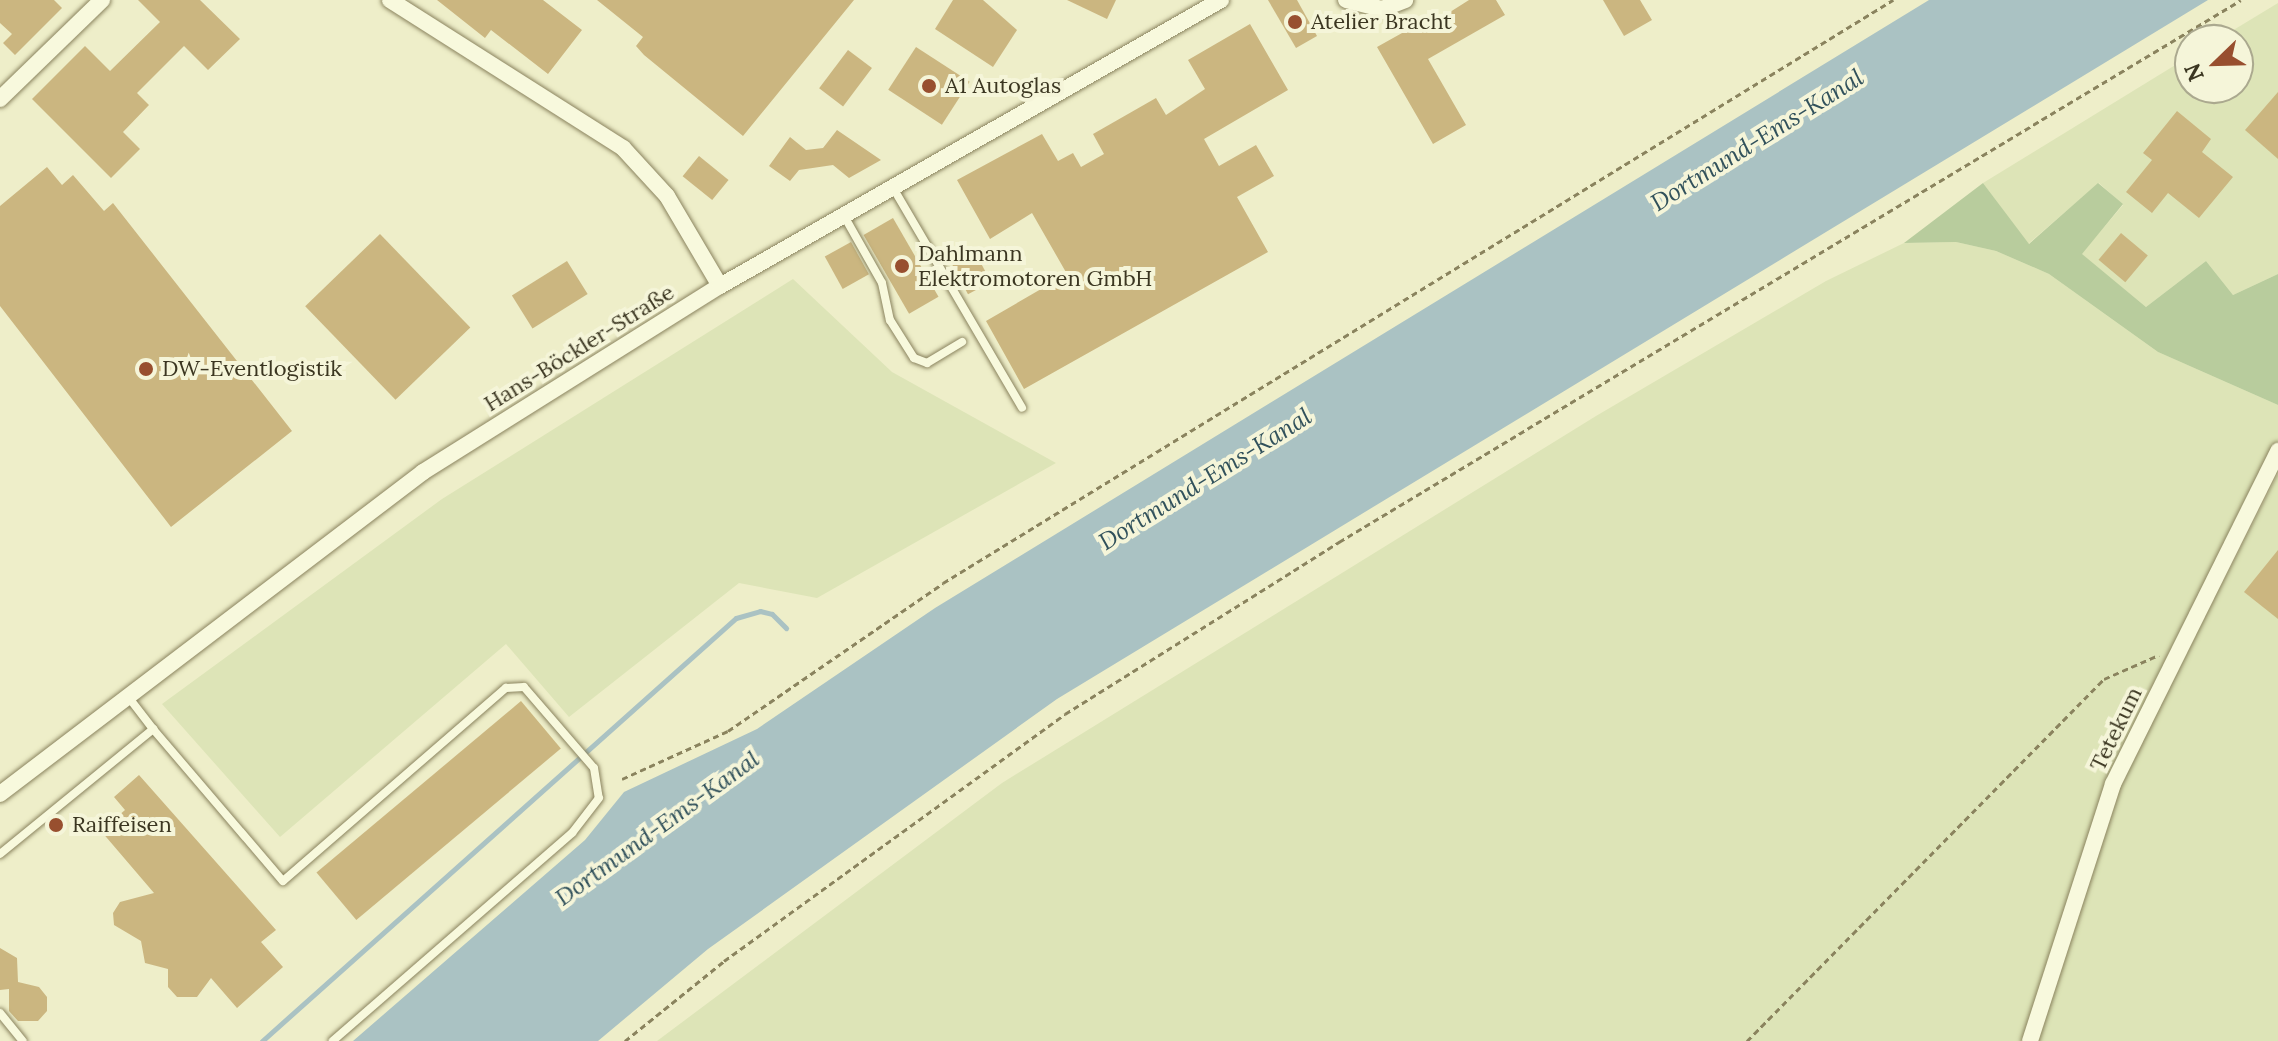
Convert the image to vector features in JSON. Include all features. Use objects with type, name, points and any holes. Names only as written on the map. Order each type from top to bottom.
[{"type":"street","points":[[0,99],[102,0]]},
{"type":"street","points":[[390,0],[623,148],[667,196],[720,286]]},
{"type":"street","name":"Hans-Böckler-Straße","points":[[0,794],[126,693],[423,472],[720,286],[892,185],[1221,0]]},
{"type":"street","points":[[1346,0],[1364,9],[1382,9],[1405,0]]},
{"type":"street","name":"Tetekum","points":[[2030,1041],[2113,784],[2278,451]]},
{"type":"lane","points":[[892,185],[1022,408]]},
{"type":"lane","points":[[842,214],[882,283],[890,320],[914,358],[927,363],[962,342]]},
{"type":"lane","points":[[126,693],[283,881],[506,688],[524,687],[594,768],[599,798],[572,833],[333,1041]]},
{"type":"lane","points":[[0,854],[153,729]]},
{"type":"lane","points":[[0,1013],[23,1041]]},
{"type":"path","points":[[622,779],[728,731],[943,583],[1893,0]]},
{"type":"path","points":[[625,1041],[724,961],[1065,714],[1339,542],[2241,0]]},
{"type":"path","points":[[1747,1041],[2104,679],[2181,645]]},
{"type":"green space","points":[[2278,3],[2278,274],[2233,295],[2206,261],[2146,307],[2081,254],[2123,205],[2099,183],[2028,244],[1983,183],[2174,66],[2174,104],[2254,104],[2254,24],[2243,24]]},
{"type":"green space","points":[[1983,183],[2029,244],[2098,183],[2123,204],[2082,254],[2146,307],[2206,261],[2233,295],[2278,274],[2278,405],[2158,352],[2049,274],[1996,251],[1956,242],[1904,243]]},
{"type":"green space","points":[[1956,242],[1996,251],[2049,274],[2158,352],[2278,405],[2278,440],[2107,782],[2027,1041],[657,1041],[1002,783],[1596,416],[1826,281],[1904,243]]},
{"type":"green space","points":[[793,279],[892,372],[1056,463],[817,598],[739,583],[569,717],[506,644],[280,837],[162,704],[442,499]]},
{"type":"green space","points":[[2278,474],[2278,1041],[2037,1041],[2120,784]]},
{"type":"water","name":"Dortmund-Ems-Kanal","points":[[1929,0],[2208,0],[1057,699],[708,949],[598,1041],[353,1041],[585,840],[624,792],[757,729],[935,608]]},
{"type":"building","points":[[0,0],[54,0],[62,8],[15,55],[3,43],[12,34],[0,23]]},
{"type":"building","points":[[138,0],[200,0],[240,39],[208,70],[184,46],[137,93],[149,105],[123,132],[140,149],[111,178],[32,99],[85,46],[110,71],[160,22]]},
{"type":"building","points":[[437,0],[543,0],[582,30],[548,74],[491,30],[485,38]]},
{"type":"building","points":[[597,0],[854,0],[743,136],[644,55],[636,46],[643,37]]},
{"type":"building","points":[[953,0],[983,0],[1017,30],[993,67],[935,29]]},
{"type":"building","points":[[1067,0],[1116,0],[1107,19]]},
{"type":"building","name":"Atelier Bracht","points":[[1268,0],[1297,0],[1317,36],[1296,48]]},
{"type":"building","points":[[1469,0],[1496,0],[1505,15],[1428,59],[1466,125],[1433,144],[1377,47],[1411,28],[1428,26]]},
{"type":"building","points":[[1603,0],[1640,0],[1652,20],[1624,36]]},
{"type":"building","points":[[1250,24],[1288,90],[1204,139],[1219,166],[1256,145],[1274,176],[1237,197],[1268,252],[1024,389],[986,321],[1067,274],[1032,213],[990,239],[957,180],[1042,134],[1058,161],[1073,153],[1081,167],[1104,154],[1093,134],[1156,98],[1166,115],[1205,89],[1188,60]]},
{"type":"building","name":"A1 Autoglas","points":[[916,47],[970,82],[942,125],[888,90]]},
{"type":"building","points":[[848,50],[872,68],[843,106],[819,88]]},
{"type":"building","points":[[2278,92],[2278,159],[2245,130]]},
{"type":"building","points":[[2177,111],[2211,139],[2202,152],[2233,177],[2199,218],[2168,193],[2152,213],[2126,192],[2152,160],[2143,153]]},
{"type":"building","points":[[837,130],[881,160],[849,178],[833,165],[799,170],[790,181],[769,166],[790,137],[806,150],[823,148]]},
{"type":"building","points":[[699,156],[729,180],[712,200],[683,176]]},
{"type":"building","name":"DW-Eventlogistik","points":[[47,167],[62,185],[73,175],[104,211],[113,203],[292,431],[171,527],[0,306],[0,206]]},
{"type":"building","name":"Dahlmann Elektromotoren GmbH","points":[[893,218],[938,297],[909,314],[864,235]]},
{"type":"building","points":[[2121,233],[2148,255],[2125,282],[2099,260]]},
{"type":"building","points":[[380,234],[470,328],[395,400],[305,306]]},
{"type":"building","points":[[851,242],[869,274],[843,289],[825,257]]},
{"type":"building","points":[[975,252],[991,282],[968,294],[952,264]]},
{"type":"building","points":[[567,261],[588,294],[533,329],[512,295]]},
{"type":"building","points":[[2278,550],[2278,619],[2244,592]]},
{"type":"building","points":[[521,701],[561,748],[356,920],[316,873]]},
{"type":"building","points":[[139,775],[276,930],[261,942],[283,967],[237,1008],[211,978],[197,997],[177,997],[168,987],[168,969],[145,963],[141,941],[114,925],[113,913],[120,902],[154,893],[101,831],[125,810],[114,797]]},
{"type":"building","points":[[0,948],[17,958],[18,982],[39,987],[47,997],[47,1011],[38,1021],[18,1021],[9,1011],[9,989],[0,990]]},
{"type":"waterway","points":[[262,1041],[736,618],[760,611],[772,614],[786,628]]},
{"type":"place","name":"Atelier Bracht","points":[[1295,22]]},
{"type":"place","name":"A1 Autoglas","points":[[929,86]]},
{"type":"place","name":"Dahlmann Elektromotoren GmbH","points":[[902,266]]},
{"type":"place","name":"DW-Eventlogistik","points":[[146,369]]},
{"type":"place","name":"Raiffeisen","points":[[56,825]]}]
